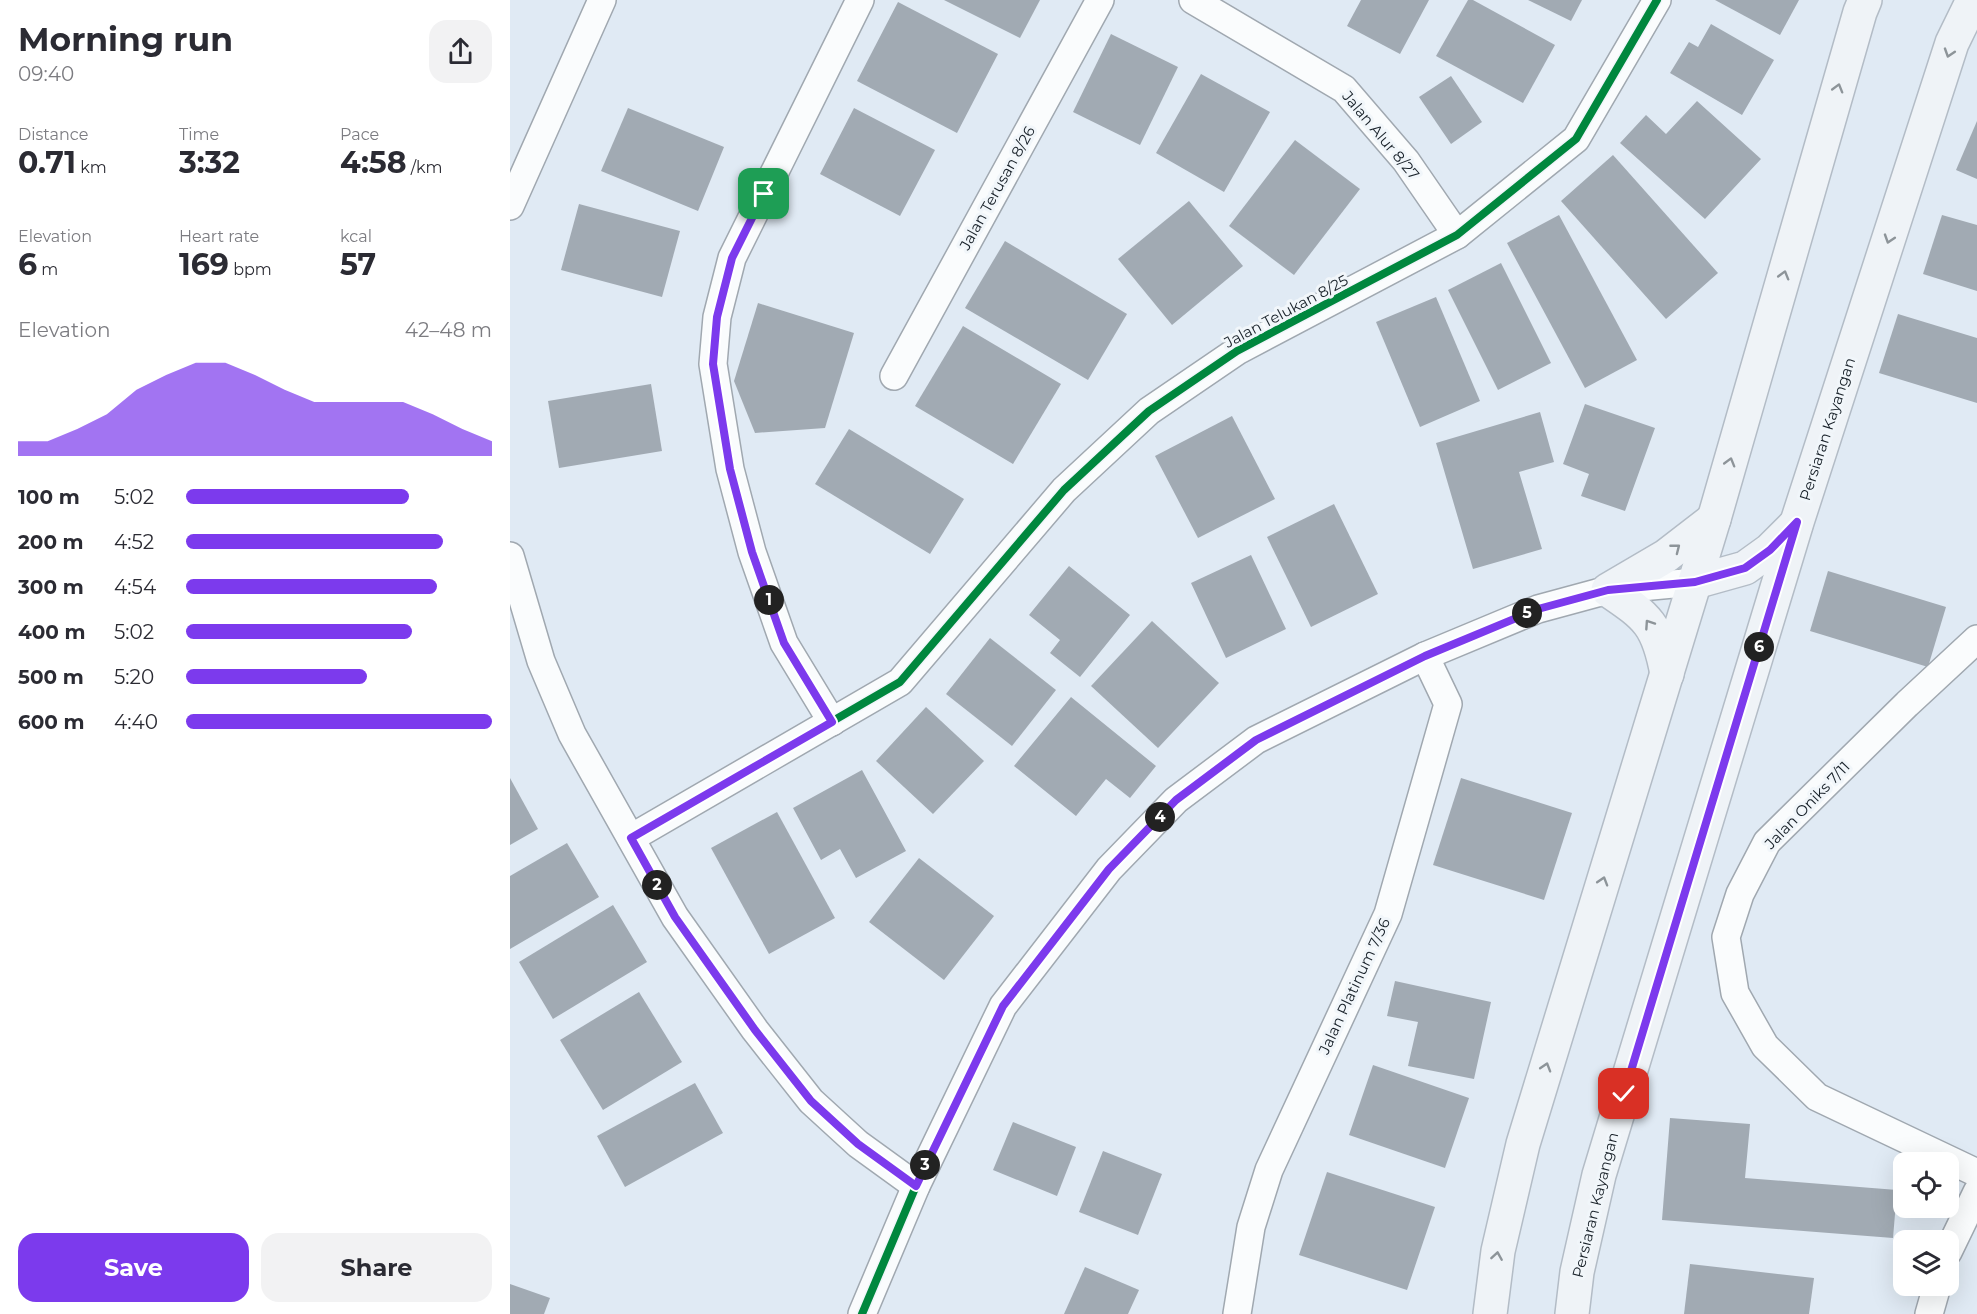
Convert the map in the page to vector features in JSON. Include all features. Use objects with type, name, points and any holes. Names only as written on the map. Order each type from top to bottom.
[{"type":"main road","points":[[1490,1314],[1498,1251],[1523,1144],[1714,519],[1865,0]]},
{"type":"main road","name":"Persiaran Kayangan","points":[[1572,1314],[1577,1272],[1599,1175],[1797,522],[1952,43],[1973,0]]},
{"type":"main road","points":[[1667,674],[1662,649],[1652,627],[1640,611],[1608,590],[1666,556],[1714,519]]},
{"type":"main road","points":[[1695,582],[1745,568],[1770,550],[1797,522]]},
{"type":"street","points":[[510,206],[602,0]]},
{"type":"street","points":[[832,722],[784,643],[752,552],[730,469],[713,364],[717,317],[732,258],[860,0]]},
{"type":"street","name":"Jalan Terusan 8/26","points":[[894,376],[1101,0]]},
{"type":"street","name":"Jalan Alur 8/27","points":[[1193,0],[1344,89],[1407,161],[1457,235]]},
{"type":"street","name":"Jalan Telukan 8/25","points":[[631,838],[900,682],[1064,490],[1149,411],[1237,351],[1457,235],[1576,139],[1657,0]]},
{"type":"street","points":[[510,556],[541,661],[572,734],[675,917],[755,1030],[811,1101],[858,1144],[916,1186]]},
{"type":"street","points":[[862,1314],[916,1186],[1003,1006],[1109,869],[1176,800],[1256,740],[1425,656],[1538,609],[1608,590],[1695,582]]},
{"type":"street","name":"Jalan Oniks 7/11","points":[[1977,639],[1907,704],[1767,842],[1740,894],[1726,937],[1735,993],[1765,1046],[1817,1097],[1977,1173]]},
{"type":"street","name":"Jalan Platinum 7/36","points":[[1237,1314],[1251,1227],[1269,1170],[1388,914],[1445,716],[1448,704],[1425,656]]},
{"type":"street","points":[[1959,1230],[1977,1192]]},
{"type":"street","points":[[1929,1314],[1934,1296]]},
{"type":"building","points":[[944,0],[1040,0],[1020,38]]},
{"type":"building","points":[[1361,0],[1429,0],[1400,54],[1347,26]]},
{"type":"building","points":[[1468,0],[1473,0],[1555,45],[1523,103],[1436,56]]},
{"type":"building","points":[[1528,0],[1582,0],[1571,21]]},
{"type":"building","points":[[1715,0],[1799,0],[1780,35]]},
{"type":"building","points":[[898,2],[998,54],[957,133],[857,81]]},
{"type":"building","points":[[1711,24],[1774,60],[1742,115],[1670,73],[1689,42],[1698,47]]},
{"type":"building","points":[[1111,34],[1178,67],[1140,145],[1073,112]]},
{"type":"building","points":[[1201,74],[1270,112],[1224,192],[1156,153]]},
{"type":"building","points":[[1451,76],[1482,122],[1451,144],[1419,97]]},
{"type":"building","points":[[1697,101],[1761,159],[1705,219],[1620,143],[1646,115],[1666,134]]},
{"type":"building","points":[[628,108],[724,147],[698,211],[601,171]]},
{"type":"building","points":[[854,108],[935,150],[900,216],[820,174]]},
{"type":"building","points":[[1977,121],[1977,179],[1956,170]]},
{"type":"building","points":[[1295,140],[1360,189],[1294,275],[1229,226]]},
{"type":"building","points":[[1613,155],[1718,273],[1666,319],[1561,201]]},
{"type":"building","points":[[1189,201],[1243,266],[1172,325],[1118,259]]},
{"type":"building","points":[[579,204],[680,231],[662,297],[561,270]]},
{"type":"building","points":[[1559,215],[1637,360],[1585,388],[1507,243]]},
{"type":"building","points":[[1942,215],[1977,225],[1977,291],[1923,274]]},
{"type":"building","points":[[1005,241],[1127,314],[1088,380],[965,308]]},
{"type":"building","points":[[1501,263],[1551,363],[1498,390],[1448,290]]},
{"type":"building","points":[[1436,297],[1480,401],[1420,427],[1376,322]]},
{"type":"building","points":[[758,303],[854,333],[825,428],[755,433],[734,381]]},
{"type":"building","points":[[1898,314],[1977,338],[1977,403],[1879,373]]},
{"type":"building","points":[[963,326],[1061,384],[1013,464],[915,406]]},
{"type":"building","points":[[651,384],[662,451],[559,468],[548,401]]},
{"type":"building","points":[[1585,404],[1655,428],[1625,511],[1581,496],[1589,474],[1563,464]]},
{"type":"building","points":[[1540,412],[1554,462],[1519,472],[1542,549],[1473,569],[1436,443]]},
{"type":"building","points":[[1232,416],[1275,499],[1198,538],[1155,456]]},
{"type":"building","points":[[849,429],[964,499],[930,554],[815,484]]},
{"type":"building","points":[[1334,504],[1378,594],[1311,627],[1267,537]]},
{"type":"building","points":[[1251,555],[1286,629],[1226,658],[1191,583]]},
{"type":"building","points":[[1069,566],[1130,615],[1080,677],[1050,653],[1060,640],[1029,615]]},
{"type":"building","points":[[1828,571],[1946,607],[1928,667],[1810,631]]},
{"type":"building","points":[[1152,621],[1219,683],[1158,748],[1091,686]]},
{"type":"building","points":[[990,638],[1056,690],[1012,746],[946,694]]},
{"type":"building","points":[[1071,697],[1156,766],[1130,798],[1106,779],[1076,816],[1014,766]]},
{"type":"building","points":[[926,707],[984,761],[933,814],[876,761]]},
{"type":"building","points":[[862,770],[906,851],[856,878],[840,849],[821,860],[793,808]]},
{"type":"building","points":[[510,778],[538,829],[510,845]]},
{"type":"building","points":[[1461,778],[1572,813],[1544,900],[1433,865]]},
{"type":"building","points":[[777,812],[835,918],[769,954],[711,848]]},
{"type":"building","points":[[567,843],[599,897],[510,949],[510,876]]},
{"type":"building","points":[[919,858],[994,916],[944,980],[869,922]]},
{"type":"building","points":[[613,905],[647,962],[553,1019],[519,962]]},
{"type":"building","points":[[1395,981],[1491,1002],[1474,1079],[1408,1066],[1418,1022],[1387,1016]]},
{"type":"building","points":[[639,992],[682,1062],[603,1110],[560,1040]]},
{"type":"building","points":[[1373,1065],[1469,1098],[1445,1168],[1349,1135]]},
{"type":"building","points":[[695,1083],[723,1133],[625,1187],[597,1136]]},
{"type":"building","points":[[1670,1118],[1750,1124],[1745,1178],[1893,1190],[1893,1238],[1662,1220]]},
{"type":"building","points":[[1013,1122],[1076,1147],[1057,1196],[993,1170]]},
{"type":"building","points":[[1103,1151],[1162,1174],[1138,1235],[1079,1212]]},
{"type":"building","points":[[1327,1172],[1435,1207],[1407,1290],[1299,1255]]},
{"type":"building","points":[[1690,1264],[1814,1278],[1809,1314],[1684,1314]]},
{"type":"building","points":[[1085,1267],[1139,1290],[1128,1314],[1064,1314]]},
{"type":"building","points":[[510,1284],[550,1298],[544,1314],[510,1314]]},
{"type":"cycle path","points":[[631,838],[900,682],[1064,490],[1149,411],[1237,351],[1457,235],[1576,139],[1657,0]]},
{"type":"cycle path","points":[[862,1314],[916,1186],[1003,1006],[1109,869],[1176,800],[1256,740],[1425,656],[1538,609],[1608,590],[1695,582]]},
{"type":"route","points":[[764,194],[732,258],[717,317],[713,364],[730,469],[752,552],[784,643],[832,722],[631,838],[675,917],[755,1030],[811,1101],[858,1144],[916,1186],[1003,1006],[1109,869],[1176,800],[1256,740],[1425,656],[1538,609],[1608,590],[1695,582],[1745,568],[1770,550],[1797,522],[1624,1094]]}]
